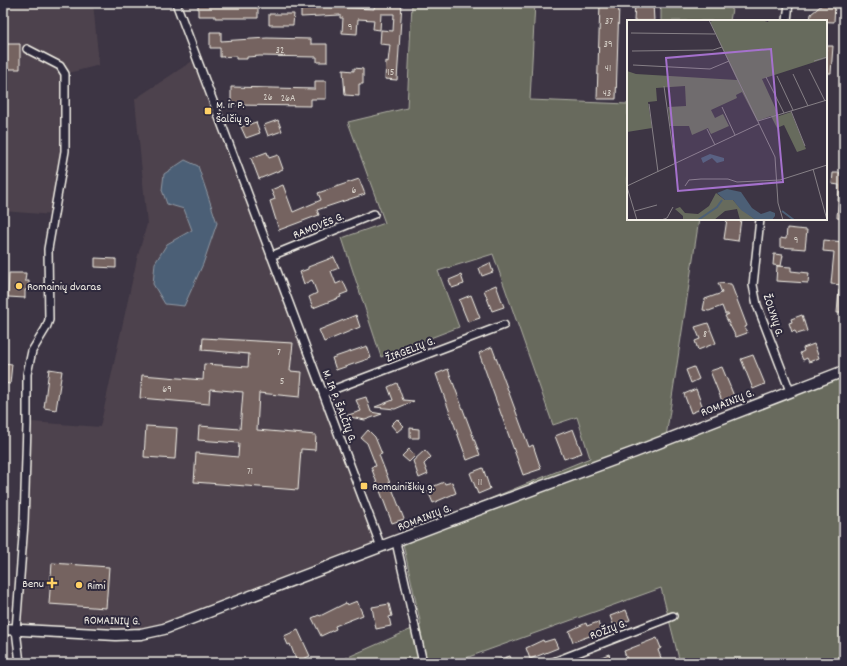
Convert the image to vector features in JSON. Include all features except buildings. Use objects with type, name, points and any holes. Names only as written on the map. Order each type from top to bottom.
[{"type":"main road","name":"ROMAINIŲ G.","points":[[3,629],[116,635],[153,632],[184,623],[844,371]]},
{"type":"street","name":"M. IR P. ŠALČIŲ G.","points":[[176,3],[381,547]]},
{"type":"street","points":[[787,20],[789,3]]},
{"type":"street","points":[[20,663],[16,630],[24,523],[27,425],[26,374],[32,351],[46,328],[49,320],[48,249],[65,150],[65,74],[60,66],[27,49]]},
{"type":"street","name":"RAMOVĖS G.","points":[[271,256],[374,214]]},
{"type":"street","name":"ŽOLYNŲ G.","points":[[760,220],[753,285],[757,305],[790,391]]},
{"type":"street","name":"ŽIRGELIŲ G.","points":[[324,393],[504,325]]},
{"type":"street","points":[[396,542],[423,663]]},
{"type":"street","name":"ROŽIŲ G.","points":[[552,663],[673,616]]},
{"type":"shaded area","points":[[3,3],[93,3],[99,65],[65,74],[65,151],[54,215],[3,211]]},
{"type":"shaded area","points":[[194,60],[376,545],[158,627],[133,630],[24,626],[22,621],[31,422],[100,427],[137,259],[147,224],[135,99]]},
{"type":"green space","points":[[412,3],[535,3],[530,100],[627,104],[627,220],[699,220],[666,437],[844,371],[844,663],[680,663],[661,588],[452,663],[348,663],[346,658],[421,625],[401,535],[590,458],[577,417],[553,425],[493,254],[438,271],[459,327],[381,357],[342,238],[385,223],[348,122],[407,108]]},
{"type":"green space","points":[[661,3],[733,3],[730,20],[661,20]]},
{"type":"water","points":[[185,160],[198,166],[217,223],[203,264],[184,306],[165,304],[153,284],[155,263],[167,244],[192,230],[184,209],[167,204],[162,190],[164,174]]},
{"type":"place","name":"M. ir P. Šalčių g.","points":[[208,111]]},
{"type":"place","name":"Romainių dvaras","points":[[19,286]]},
{"type":"place","name":"Romainiškių g.","points":[[364,486]]},
{"type":"place","name":"Benu","points":[[52,583]]},
{"type":"place","name":"Rimi","points":[[79,585]]}]
